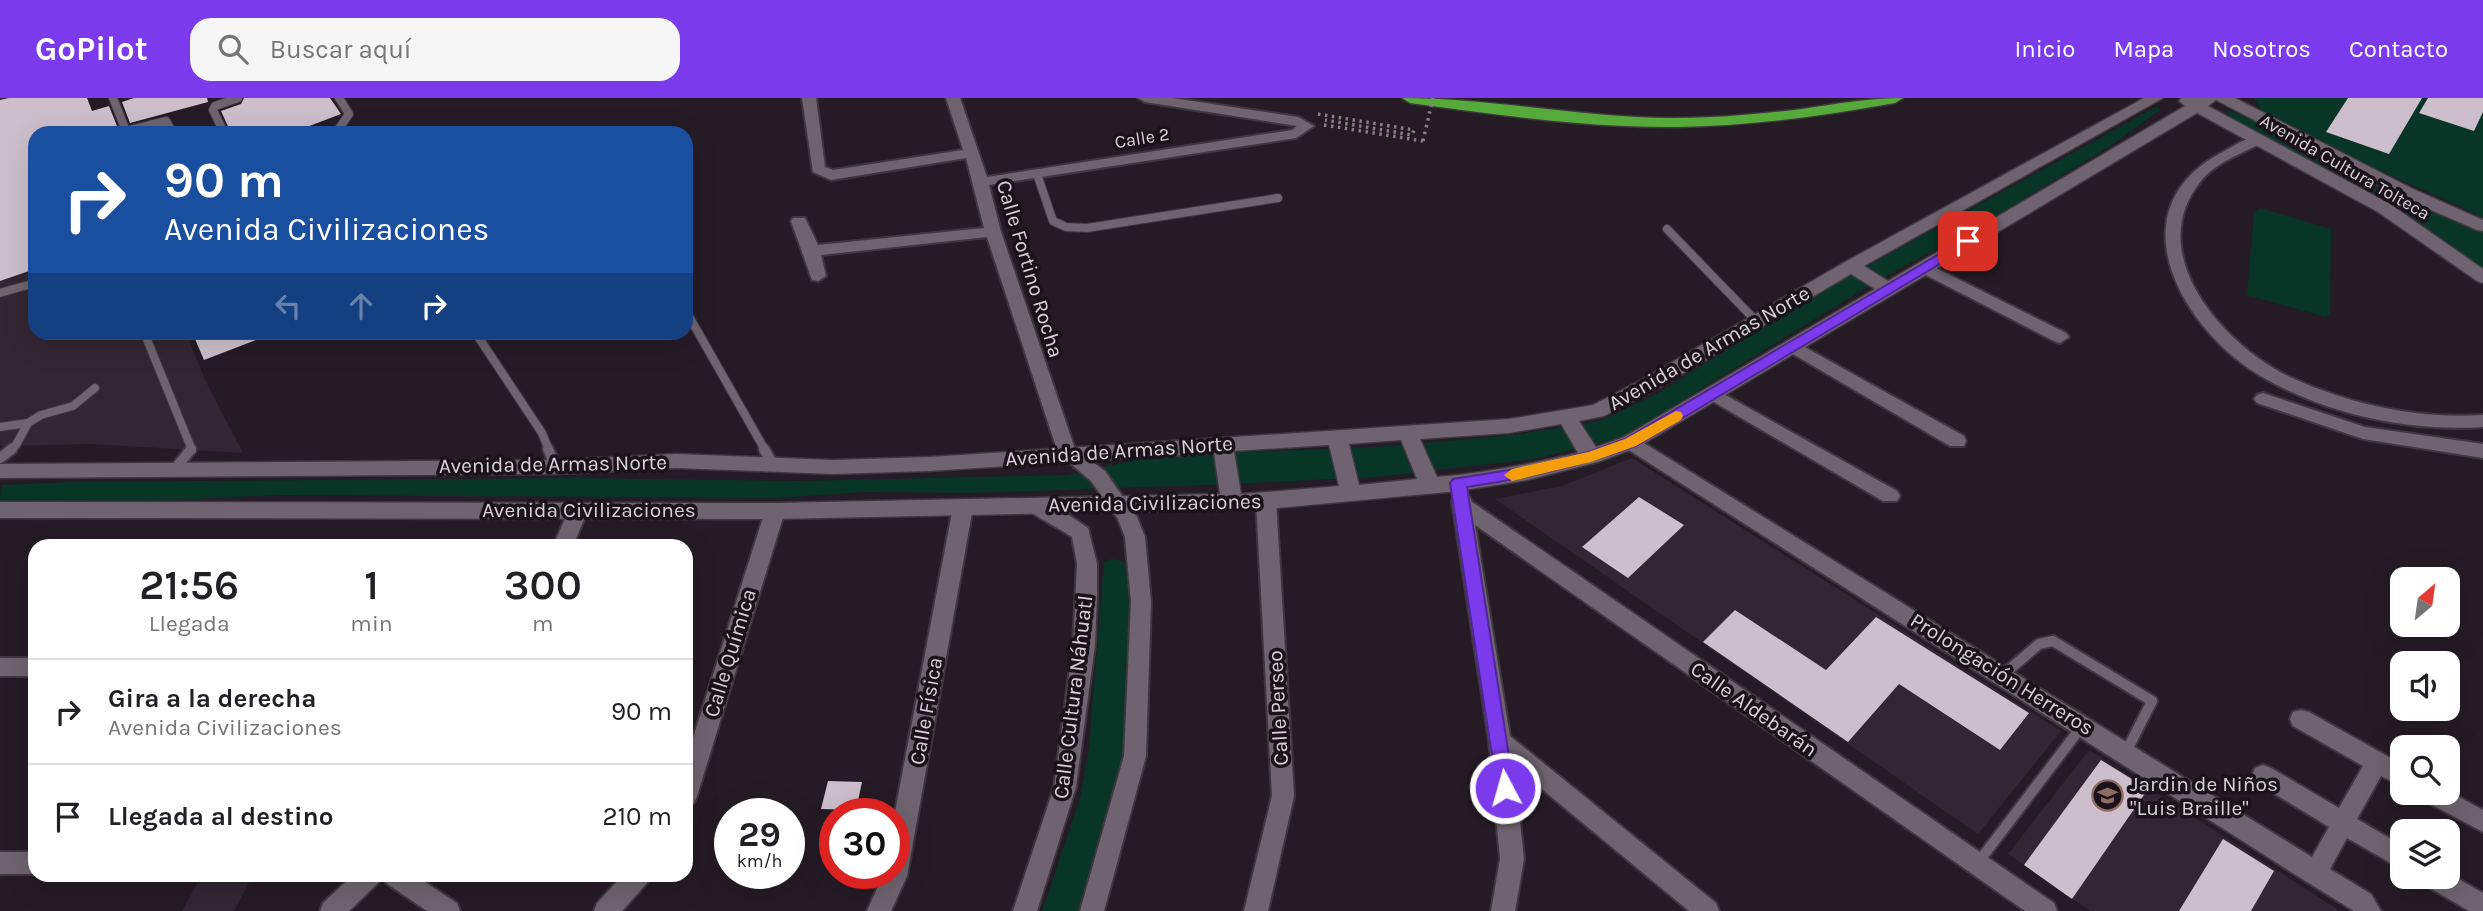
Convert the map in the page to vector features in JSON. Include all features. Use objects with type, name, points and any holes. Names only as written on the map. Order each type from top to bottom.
[{"type":"highway","points":[[1409,98],[1530,114],[1646,122],[1707,122],[1843,108],[1895,98]]},
{"type":"main road","name":"Avenida de Armas Norte","points":[[0,471],[556,467],[676,461],[833,467],[929,464],[1509,426],[1597,411],[2154,98]]},
{"type":"main road","name":"Avenida Cultura Tolteca","points":[[2223,98],[2405,192],[2483,226]]},
{"type":"main road","name":"Avenida Cultura Tolteca","points":[[2196,100],[2385,208],[2483,277]]},
{"type":"main road","name":"Avenida Civilizaciones","points":[[0,510],[775,511],[1116,502],[1232,502],[1430,486],[1527,473],[1591,457],[1631,442],[2196,100]]},
{"type":"main road","points":[[1851,267],[1888,288]]},
{"type":"main road","points":[[1566,416],[1591,457]]},
{"type":"main road","points":[[1408,434],[1430,486]]},
{"type":"main road","points":[[1337,438],[1351,493]]},
{"type":"main road","points":[[1223,444],[1232,502]]},
{"type":"street","points":[[809,98],[818,169],[831,175],[972,153]]},
{"type":"street","name":"Calle Fortino Rocha","points":[[953,98],[981,182],[993,232],[1067,453]]},
{"type":"street","points":[[1145,98],[1298,121],[1308,119]]},
{"type":"street","name":"Calle 2","points":[[981,182],[1296,134],[1308,119]]},
{"type":"street","points":[[2259,138],[2196,177],[2176,213],[2173,230],[2175,265],[2189,295],[2218,334],[2268,373],[2346,405],[2436,423],[2483,421]]},
{"type":"street","points":[[799,221],[812,251],[818,276]]},
{"type":"street","points":[[812,251],[993,232]]},
{"type":"street","points":[[1923,267],[2060,337]]},
{"type":"street","points":[[1792,345],[1957,440]]},
{"type":"street","points":[[1713,394],[1890,496]]},
{"type":"street","points":[[2263,399],[2363,433],[2483,451]]},
{"type":"street","name":"Prolongación Herreros","points":[[1631,442],[2126,752],[2362,902],[2369,911]]},
{"type":"street","points":[[1067,453],[1098,476],[1127,517],[1135,537],[1141,601],[1135,756],[1093,911]]},
{"type":"street","points":[[1458,483],[1500,741],[1512,859],[1503,911]]},
{"type":"street","name":"Calle Perseo","points":[[1256,911],[1283,796],[1266,501]]},
{"type":"street","name":"Calle Cultura Náhuatl","points":[[1025,911],[1065,787],[1084,645],[1087,595],[1087,564],[1081,533],[1053,514],[1034,506]]},
{"type":"street","name":"Calle Aldebarán","points":[[1463,506],[2045,911]]},
{"type":"street","name":"Calle Física","points":[[879,911],[890,890],[897,867],[963,507]]},
{"type":"street","points":[[566,539],[578,510]]},
{"type":"street","name":"Calle Química","points":[[693,774],[775,511]]},
{"type":"street","points":[[0,667],[28,667]]},
{"type":"street","points":[[2301,719],[2390,770]]},
{"type":"street","points":[[1500,741],[1707,911]]},
{"type":"street","points":[[2315,874],[2377,762]]},
{"type":"street","points":[[2263,775],[2390,852]]},
{"type":"street","points":[[2453,805],[2483,822]]},
{"type":"street","points":[[0,863],[28,863]]},
{"type":"street","points":[[332,911],[362,882]]},
{"type":"street","points":[[404,882],[448,911]]},
{"type":"street","points":[[606,911],[633,882]]},
{"type":"street","points":[[2454,889],[2483,906]]},
{"type":"lane","points":[[113,98],[124,126]]},
{"type":"lane","points":[[221,126],[213,110],[215,106],[238,98]]},
{"type":"lane","points":[[339,98],[349,114],[341,126]]},
{"type":"lane","points":[[146,126],[166,121],[169,126]]},
{"type":"lane","points":[[1037,174],[1053,221],[1066,227],[1087,228],[1278,198]]},
{"type":"lane","points":[[1667,229],[1757,322]]},
{"type":"lane","points":[[0,293],[28,285]]},
{"type":"lane","points":[[693,323],[772,463]]},
{"type":"lane","points":[[147,340],[192,450],[175,469]]},
{"type":"lane","points":[[480,340],[542,433],[556,467]]},
{"type":"lane","points":[[0,427],[28,423],[41,415],[74,406],[94,388]]},
{"type":"lane","points":[[0,458],[16,445],[28,423]]},
{"type":"lane","points":[[2003,675],[2039,644],[2053,641],[2152,701],[2126,752]]},
{"type":"lane","points":[[1976,864],[2083,725]]},
{"type":"path","points":[[1324,125],[1423,141],[1433,98]]},
{"type":"path","points":[[1308,119],[1414,130],[1412,135],[1308,119]]},
{"type":"shaded area","points":[[0,98],[87,98],[99,126],[28,126],[28,340],[189,340],[205,380],[243,453],[92,444],[0,446]]},
{"type":"shaded area","points":[[1632,458],[2061,731],[1978,834],[1495,499],[1562,486]]},
{"type":"shaded area","name":"Jardin de Niños \"Luis Braille\"","points":[[2089,750],[2337,911],[2090,911],[2008,854]]},
{"type":"shaded area","points":[[198,882],[249,882],[234,911],[182,911]]},
{"type":"green space","points":[[2254,98],[2483,98],[2483,217],[2368,165],[2261,110]]},
{"type":"green space","points":[[2156,107],[2161,109],[2112,145],[1979,226],[1877,281],[1621,438],[1534,459],[1377,477],[971,493],[863,492],[780,498],[278,495],[118,503],[0,502],[1,485],[72,482],[578,478],[798,481],[1067,475],[1153,456],[1394,446],[1520,434],[1600,421],[1658,393],[1813,296]]},
{"type":"green space","points":[[2226,110],[2241,114],[2351,172],[2483,230],[2483,268],[2388,201],[2231,117]]},
{"type":"green space","points":[[2260,208],[2331,229],[2330,314],[2326,317],[2247,295],[2254,213]]},
{"type":"green space","points":[[1111,559],[1120,560],[1127,565],[1130,602],[1122,758],[1081,911],[1042,911],[1080,799],[1089,747],[1104,562]]},
{"type":"building","points":[[87,98],[92,111],[109,106],[117,126],[28,126],[28,271],[0,281],[0,100]]},
{"type":"building","points":[[134,98],[207,98],[208,102],[130,123],[122,102]]},
{"type":"building","points":[[244,98],[330,98],[341,114],[309,126],[228,126],[221,111],[241,104]]},
{"type":"building","points":[[2348,98],[2422,98],[2389,154],[2326,132]]},
{"type":"building","points":[[2428,98],[2483,98],[2483,112],[2474,131],[2419,113]]},
{"type":"building","points":[[195,340],[256,340],[204,360]]},
{"type":"building","points":[[1639,497],[1684,525],[1628,578],[1582,547]]},
{"type":"building","points":[[1735,610],[1826,670],[1876,617],[2029,713],[2000,750],[1899,684],[1848,742],[1703,642]]},
{"type":"building","points":[[2101,760],[2148,789],[2072,899],[2024,865]]},
{"type":"building","points":[[828,781],[862,782],[859,798],[824,798]]},
{"type":"building","points":[[2223,839],[2274,871],[2251,911],[2179,911]]},
{"type":"slow traffic","points":[[1512,475],[1591,457],[1631,442],[1676,416]]},
{"type":"place","name":"Jardin de Niños \"Luis Braille\"","points":[[2107,796]]},
{"type":"route","points":[[1505,788],[1500,741],[1458,483],[1527,473],[1591,457],[1631,442],[1968,241]]}]
